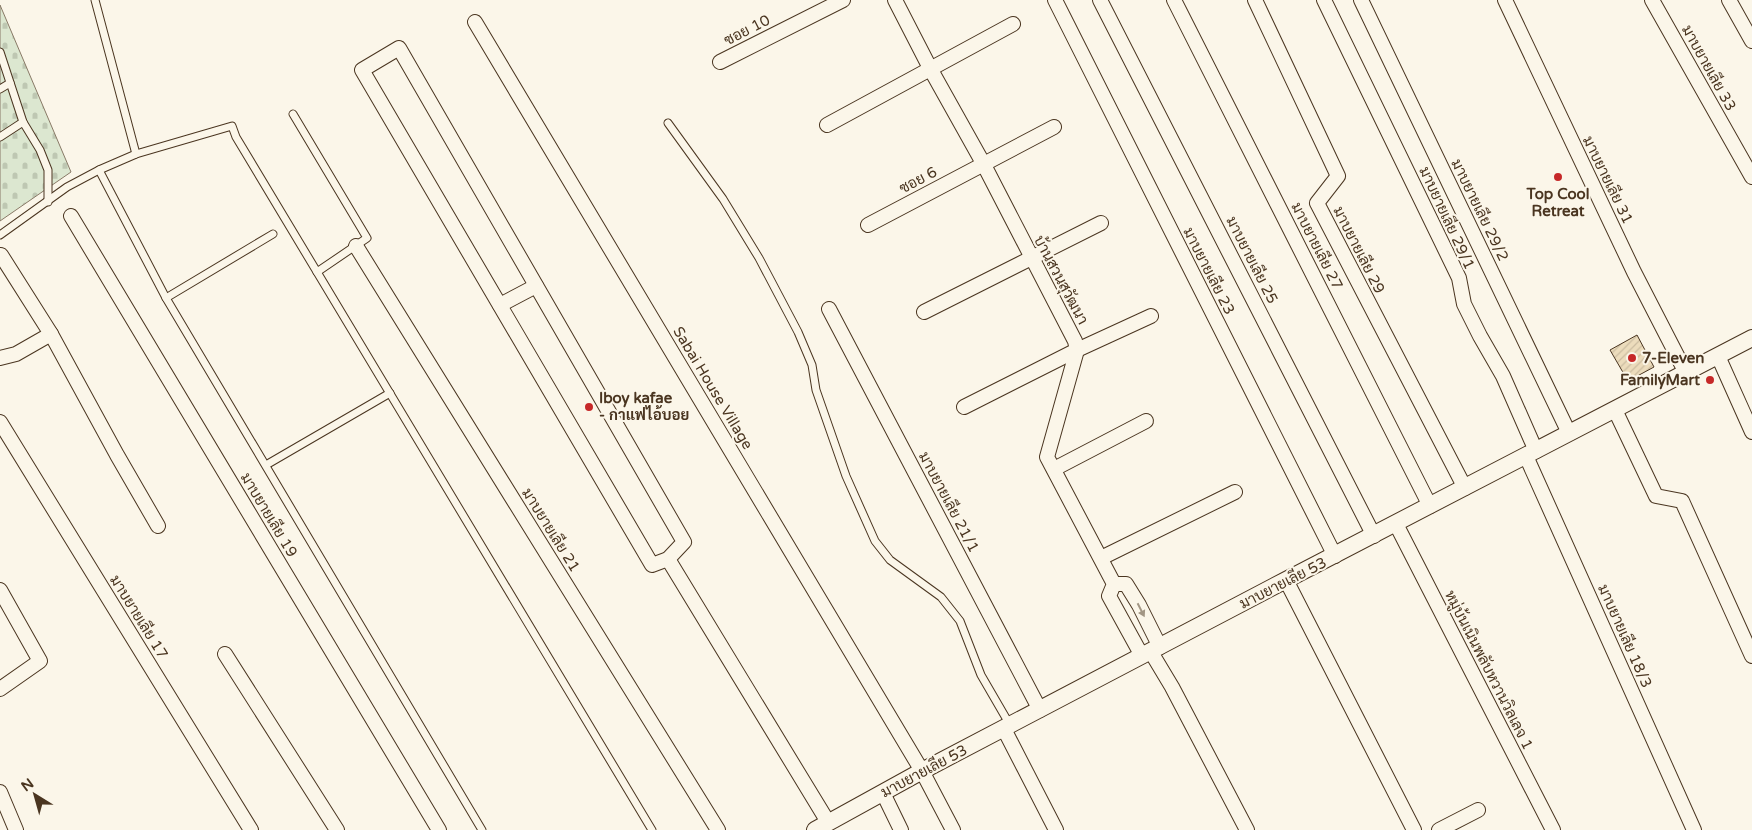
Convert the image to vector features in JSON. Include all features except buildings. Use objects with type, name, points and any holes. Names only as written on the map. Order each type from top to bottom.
[{"type":"street","name":"ซอย 10","points":[[720,62],[843,0]]},
{"type":"street","name":"บ้านสวนสุวัฒนา","points":[[895,0],[931,70],[984,163],[1075,341],[1077,350]]},
{"type":"street","name":"มาบยายเลีย 23","points":[[1055,0],[1334,556]]},
{"type":"street","name":"มาบยายเลีย 25","points":[[1100,0],[1374,536]]},
{"type":"street","name":"มาบยายเลีย 27","points":[[1174,0],[1430,506]]},
{"type":"street","name":"มาบยายเลีย 29","points":[[1255,0],[1338,176],[1317,203],[1465,488]]},
{"type":"street","name":"มาบยายเลีย 29/1","points":[[1324,0],[1458,278],[1464,304],[1503,376],[1531,454]]},
{"type":"street","name":"มาบยายเลีย 29/2","points":[[1361,0],[1569,434]]},
{"type":"street","name":"มาบยายเลีย 31","points":[[1504,0],[1634,272],[1686,373]]},
{"type":"street","name":"มาบยายเลีย 33","points":[[1652,0],[1752,177]]},
{"type":"street","points":[[1729,0],[1752,41]]},
{"type":"street","name":"Sabai House Village","points":[[476,22],[922,771],[953,830]]},
{"type":"street","points":[[827,125],[1013,24]]},
{"type":"street","points":[[399,48],[536,286],[684,542],[668,558],[652,564],[362,70],[399,48]]},
{"type":"street","name":"ซอย 6","points":[[868,225],[1054,128]]},
{"type":"street","name":"มาบยายเลีย 19","points":[[71,216],[439,830]]},
{"type":"street","points":[[924,312],[1101,223]]},
{"type":"street","name":"มาบยายเลีย 21","points":[[356,246],[718,830]]},
{"type":"street","points":[[1,255],[51,334],[158,526]]},
{"type":"street","points":[[500,305],[536,286]]},
{"type":"street","name":"มาบยายเลีย 21/1","points":[[829,308],[1040,710]]},
{"type":"street","points":[[964,407],[1077,350],[1151,316]]},
{"type":"street","points":[[0,358],[16,354],[51,334]]},
{"type":"street","name":"มาบยายเลีย 53","points":[[822,826],[922,771],[1752,338]]},
{"type":"street","points":[[1077,350],[1047,457],[1114,584],[1109,596],[1151,652],[1172,687],[1247,830]]},
{"type":"street","points":[[1718,356],[1752,432]]},
{"type":"street","points":[[1615,410],[1656,496],[1682,501],[1752,656]]},
{"type":"street","points":[[1054,469],[1146,421]]},
{"type":"street","name":"มาบยายเลีย 17","points":[[0,422],[251,830]]},
{"type":"street","name":"มาบยายเลีย 18/3","points":[[1531,454],[1694,830]]},
{"type":"street","points":[[1101,558],[1235,492]]},
{"type":"street","name":"หมู่บ้นเนินพลับหวานวิลเลจ 1","points":[[1396,524],[1553,830]]},
{"type":"street","points":[[668,558],[822,826]]},
{"type":"street","points":[[1286,580],[1414,830]]},
{"type":"street","points":[[1114,584],[1126,584],[1139,605],[1151,652]]},
{"type":"street","points":[[0,590],[40,661],[0,689]]},
{"type":"street","points":[[225,654],[337,830]]},
{"type":"street","points":[[1007,727],[1056,830]]},
{"type":"street","points":[[0,792],[16,830]]},
{"type":"street","points":[[883,793],[901,830]]},
{"type":"street","points":[[1439,830],[1478,810]]},
{"type":"lane","points":[[95,0],[136,154]]},
{"type":"lane","points":[[0,52],[22,122],[40,150],[48,170],[48,202]]},
{"type":"lane","points":[[0,89],[10,83]]},
{"type":"lane","points":[[293,114],[367,238],[317,272]]},
{"type":"lane","points":[[0,137],[22,122]]},
{"type":"lane","points":[[668,123],[728,208],[759,258],[798,332],[812,365],[816,390],[846,476],[875,541],[890,560],[940,597],[960,621],[981,675],[1007,727]]},
{"type":"lane","points":[[0,235],[67,187],[99,170],[136,154],[232,126],[236,137],[652,830]]},
{"type":"lane","points":[[99,170],[166,298],[482,830]]},
{"type":"lane","points":[[166,298],[273,234]]},
{"type":"lane","points":[[266,465],[390,393]]},
{"type":"green space","points":[[0,5],[71,172],[0,221]]},
{"type":"place","name":"Top Cool Retreat","points":[[1558,177]]},
{"type":"place","name":"7-Eleven","points":[[1632,358]]},
{"type":"place","name":"FamilyMart","points":[[1710,380]]},
{"type":"place","name":"Iboy kafae - กาแฟไอ้บอย","points":[[589,407]]}]
